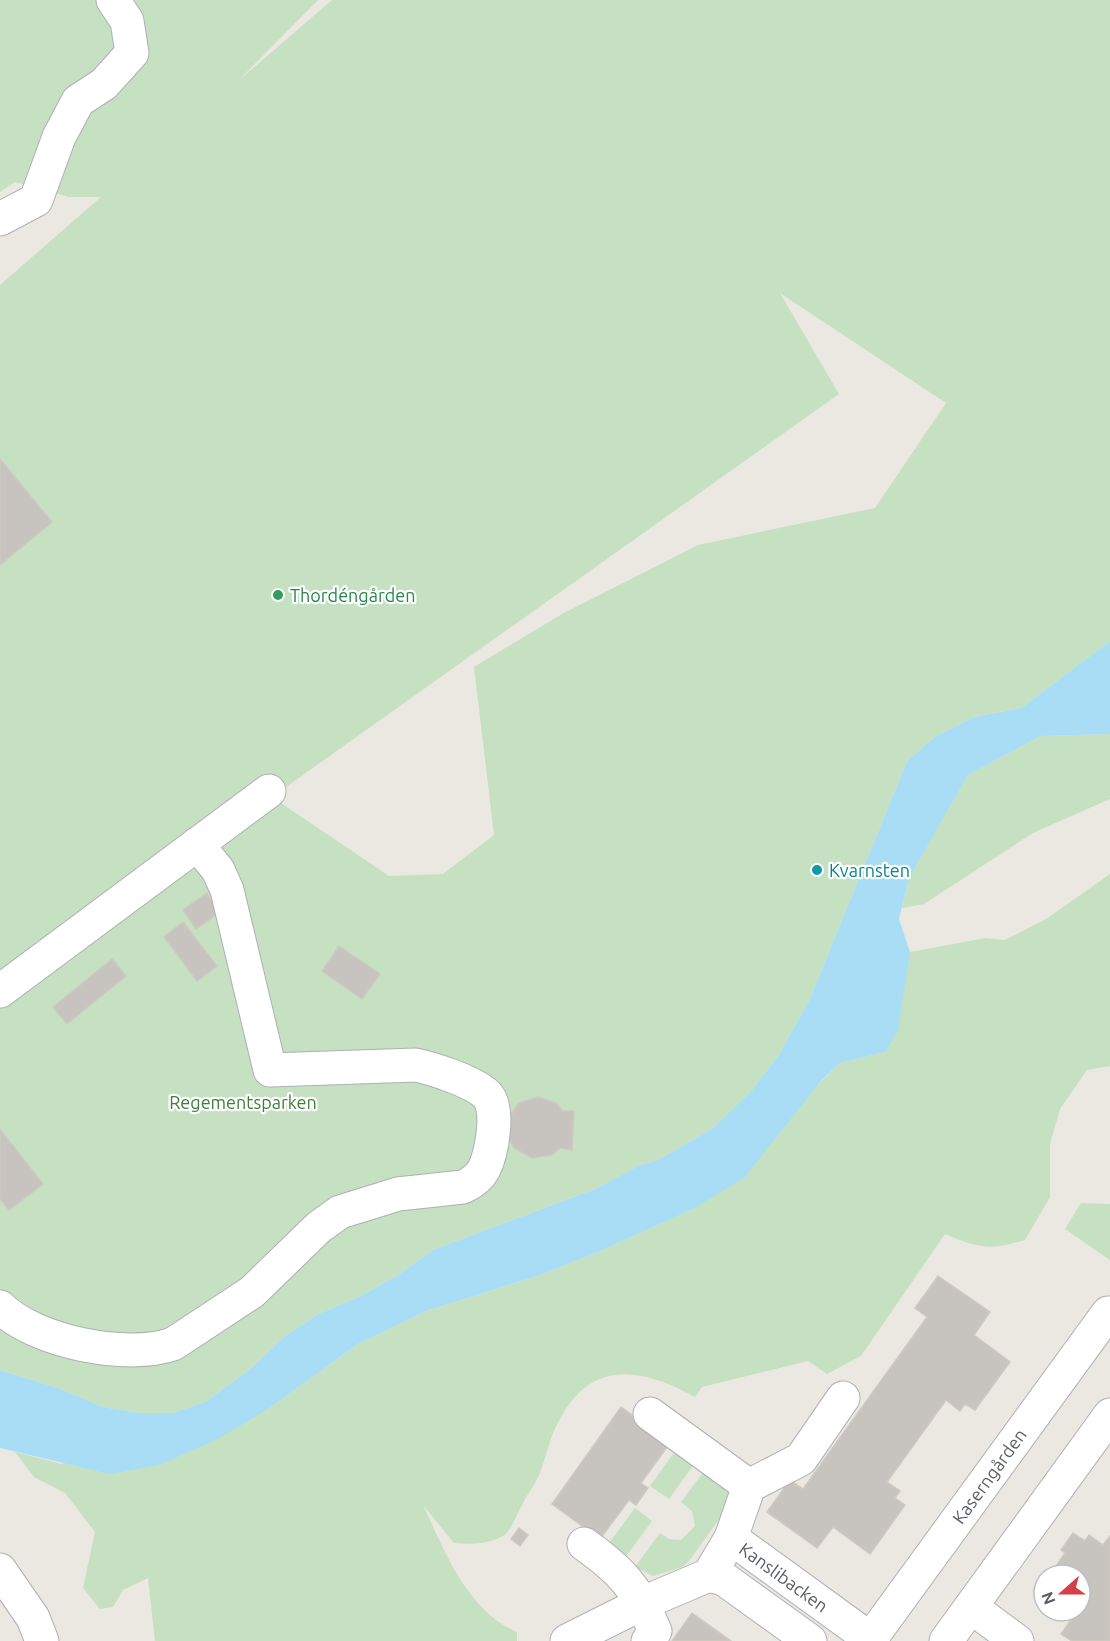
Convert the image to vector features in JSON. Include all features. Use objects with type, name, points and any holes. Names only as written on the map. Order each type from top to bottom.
[{"type":"street","points":[[0,219],[36,200],[59,137],[78,101],[104,84],[132,53],[127,21],[113,0]]},
{"type":"street","points":[[0,991],[269,791]]},
{"type":"street","points":[[0,1307],[32,1329],[91,1346],[136,1351],[161,1348],[173,1344],[252,1292],[319,1227],[340,1212],[398,1194],[463,1187],[472,1183],[484,1167],[494,1109],[486,1093],[437,1070],[416,1065],[270,1070],[227,890],[218,870],[197,844]]},
{"type":"street","name":"Kaserngården","points":[[871,1640],[1108,1313],[1110,1315]]},
{"type":"street","points":[[731,1538],[749,1486],[801,1459],[843,1398]]},
{"type":"street","points":[[650,1414],[749,1486]]},
{"type":"street","points":[[946,1641],[1110,1415]]},
{"type":"street","name":"Kanslibacken","points":[[810,1641],[724,1579],[709,1575],[731,1538],[871,1640]]},
{"type":"street","points":[[584,1544],[615,1567],[643,1603],[655,1631],[648,1641]]},
{"type":"street","points":[[0,1570],[33,1618],[42,1641]]},
{"type":"street","points":[[567,1641],[643,1603],[709,1575]]},
{"type":"street","points":[[971,1607],[1017,1641]]},
{"type":"green space","name":"Regementsparken","points":[[0,0],[318,0],[237,82],[332,0],[1110,0],[1110,641],[1021,708],[974,717],[936,736],[907,761],[809,1001],[778,1056],[752,1090],[713,1128],[658,1160],[640,1165],[595,1189],[433,1250],[398,1275],[361,1296],[318,1314],[284,1337],[248,1371],[205,1402],[173,1413],[138,1413],[103,1407],[61,1389],[0,1370],[0,285],[101,197],[69,197],[15,182],[0,192]],"holes":[[[780,293],[946,403],[875,508],[698,545],[562,614],[474,667],[494,835],[443,874],[389,876],[272,797],[839,394]]]},
{"type":"green space","points":[[1110,734],[1110,799],[1033,833],[924,904],[902,908],[909,877],[968,775],[1041,736]]},
{"type":"green space","points":[[1110,874],[1110,1066],[1087,1070],[1060,1109],[1050,1144],[1050,1197],[1025,1240],[993,1247],[976,1245],[945,1234],[861,1356],[827,1374],[808,1361],[702,1387],[695,1397],[676,1387],[639,1375],[621,1374],[604,1377],[589,1385],[574,1398],[561,1417],[536,1481],[509,1530],[497,1539],[479,1543],[454,1543],[423,1505],[449,1560],[471,1595],[500,1623],[517,1632],[517,1641],[155,1641],[148,1578],[123,1590],[113,1607],[100,1609],[83,1588],[95,1532],[65,1493],[34,1477],[15,1452],[62,1464],[268,1409],[358,1344],[426,1311],[543,1274],[693,1209],[840,1063],[885,1052],[910,952],[986,938],[1005,940],[1046,919]]},
{"type":"green space","points":[[1081,1203],[1110,1204],[1110,1260],[1065,1229]]},
{"type":"green space","points":[[678,1447],[697,1460],[669,1499],[650,1486]]},
{"type":"green space","points":[[707,1467],[729,1486],[728,1507],[689,1561],[682,1567],[653,1576],[635,1567],[660,1533],[669,1539],[681,1540],[695,1526],[692,1511],[681,1502]]},
{"type":"green space","points":[[635,1508],[652,1521],[624,1559],[607,1546]]},
{"type":"water","points":[[1110,641],[1110,734],[1041,736],[968,775],[909,878],[899,919],[910,952],[898,1031],[885,1052],[840,1063],[821,1081],[744,1178],[693,1209],[598,1252],[543,1274],[426,1311],[358,1344],[268,1409],[216,1440],[159,1465],[110,1474],[0,1448],[0,1370],[61,1389],[103,1407],[138,1413],[173,1413],[205,1402],[248,1371],[284,1337],[318,1314],[361,1296],[398,1275],[433,1250],[595,1189],[640,1165],[658,1160],[713,1128],[752,1090],[778,1056],[809,1001],[907,761],[936,736],[974,717],[1021,708]]},
{"type":"building","points":[[0,459],[52,522],[0,565]]},
{"type":"building","points":[[207,893],[220,912],[196,929],[183,910]]},
{"type":"building","points":[[183,922],[217,966],[197,981],[164,937]]},
{"type":"building","points":[[339,946],[380,974],[362,999],[322,971]]},
{"type":"building","points":[[112,959],[126,976],[67,1024],[53,1007]]},
{"type":"building","points":[[538,1097],[556,1103],[563,1111],[574,1111],[572,1150],[560,1148],[552,1155],[532,1158],[514,1148],[509,1139],[508,1119],[519,1103]]},
{"type":"building","points":[[0,1129],[43,1184],[9,1210],[0,1199]]},
{"type":"building","points":[[938,1276],[990,1312],[974,1335],[1010,1362],[975,1410],[965,1404],[960,1411],[946,1400],[887,1482],[900,1491],[895,1498],[905,1505],[870,1554],[833,1527],[817,1548],[767,1512],[790,1480],[803,1489],[927,1317],[915,1308]]},
{"type":"building","points":[[621,1407],[670,1443],[641,1483],[648,1488],[636,1505],[629,1500],[600,1539],[552,1504]]},
{"type":"building","points":[[519,1528],[528,1535],[520,1546],[511,1539]]},
{"type":"building","points":[[1073,1533],[1085,1541],[1089,1535],[1103,1545],[1110,1536],[1110,1641],[1072,1641],[1061,1634],[1069,1623],[1092,1623],[1092,1563],[1058,1563],[1065,1553],[1061,1550]]},
{"type":"building","points":[[692,1613],[731,1641],[672,1641]]},
{"type":"place","name":"Thordéngården","points":[[278,595]]},
{"type":"place","name":"Kvarnsten","points":[[817,870]]}]
